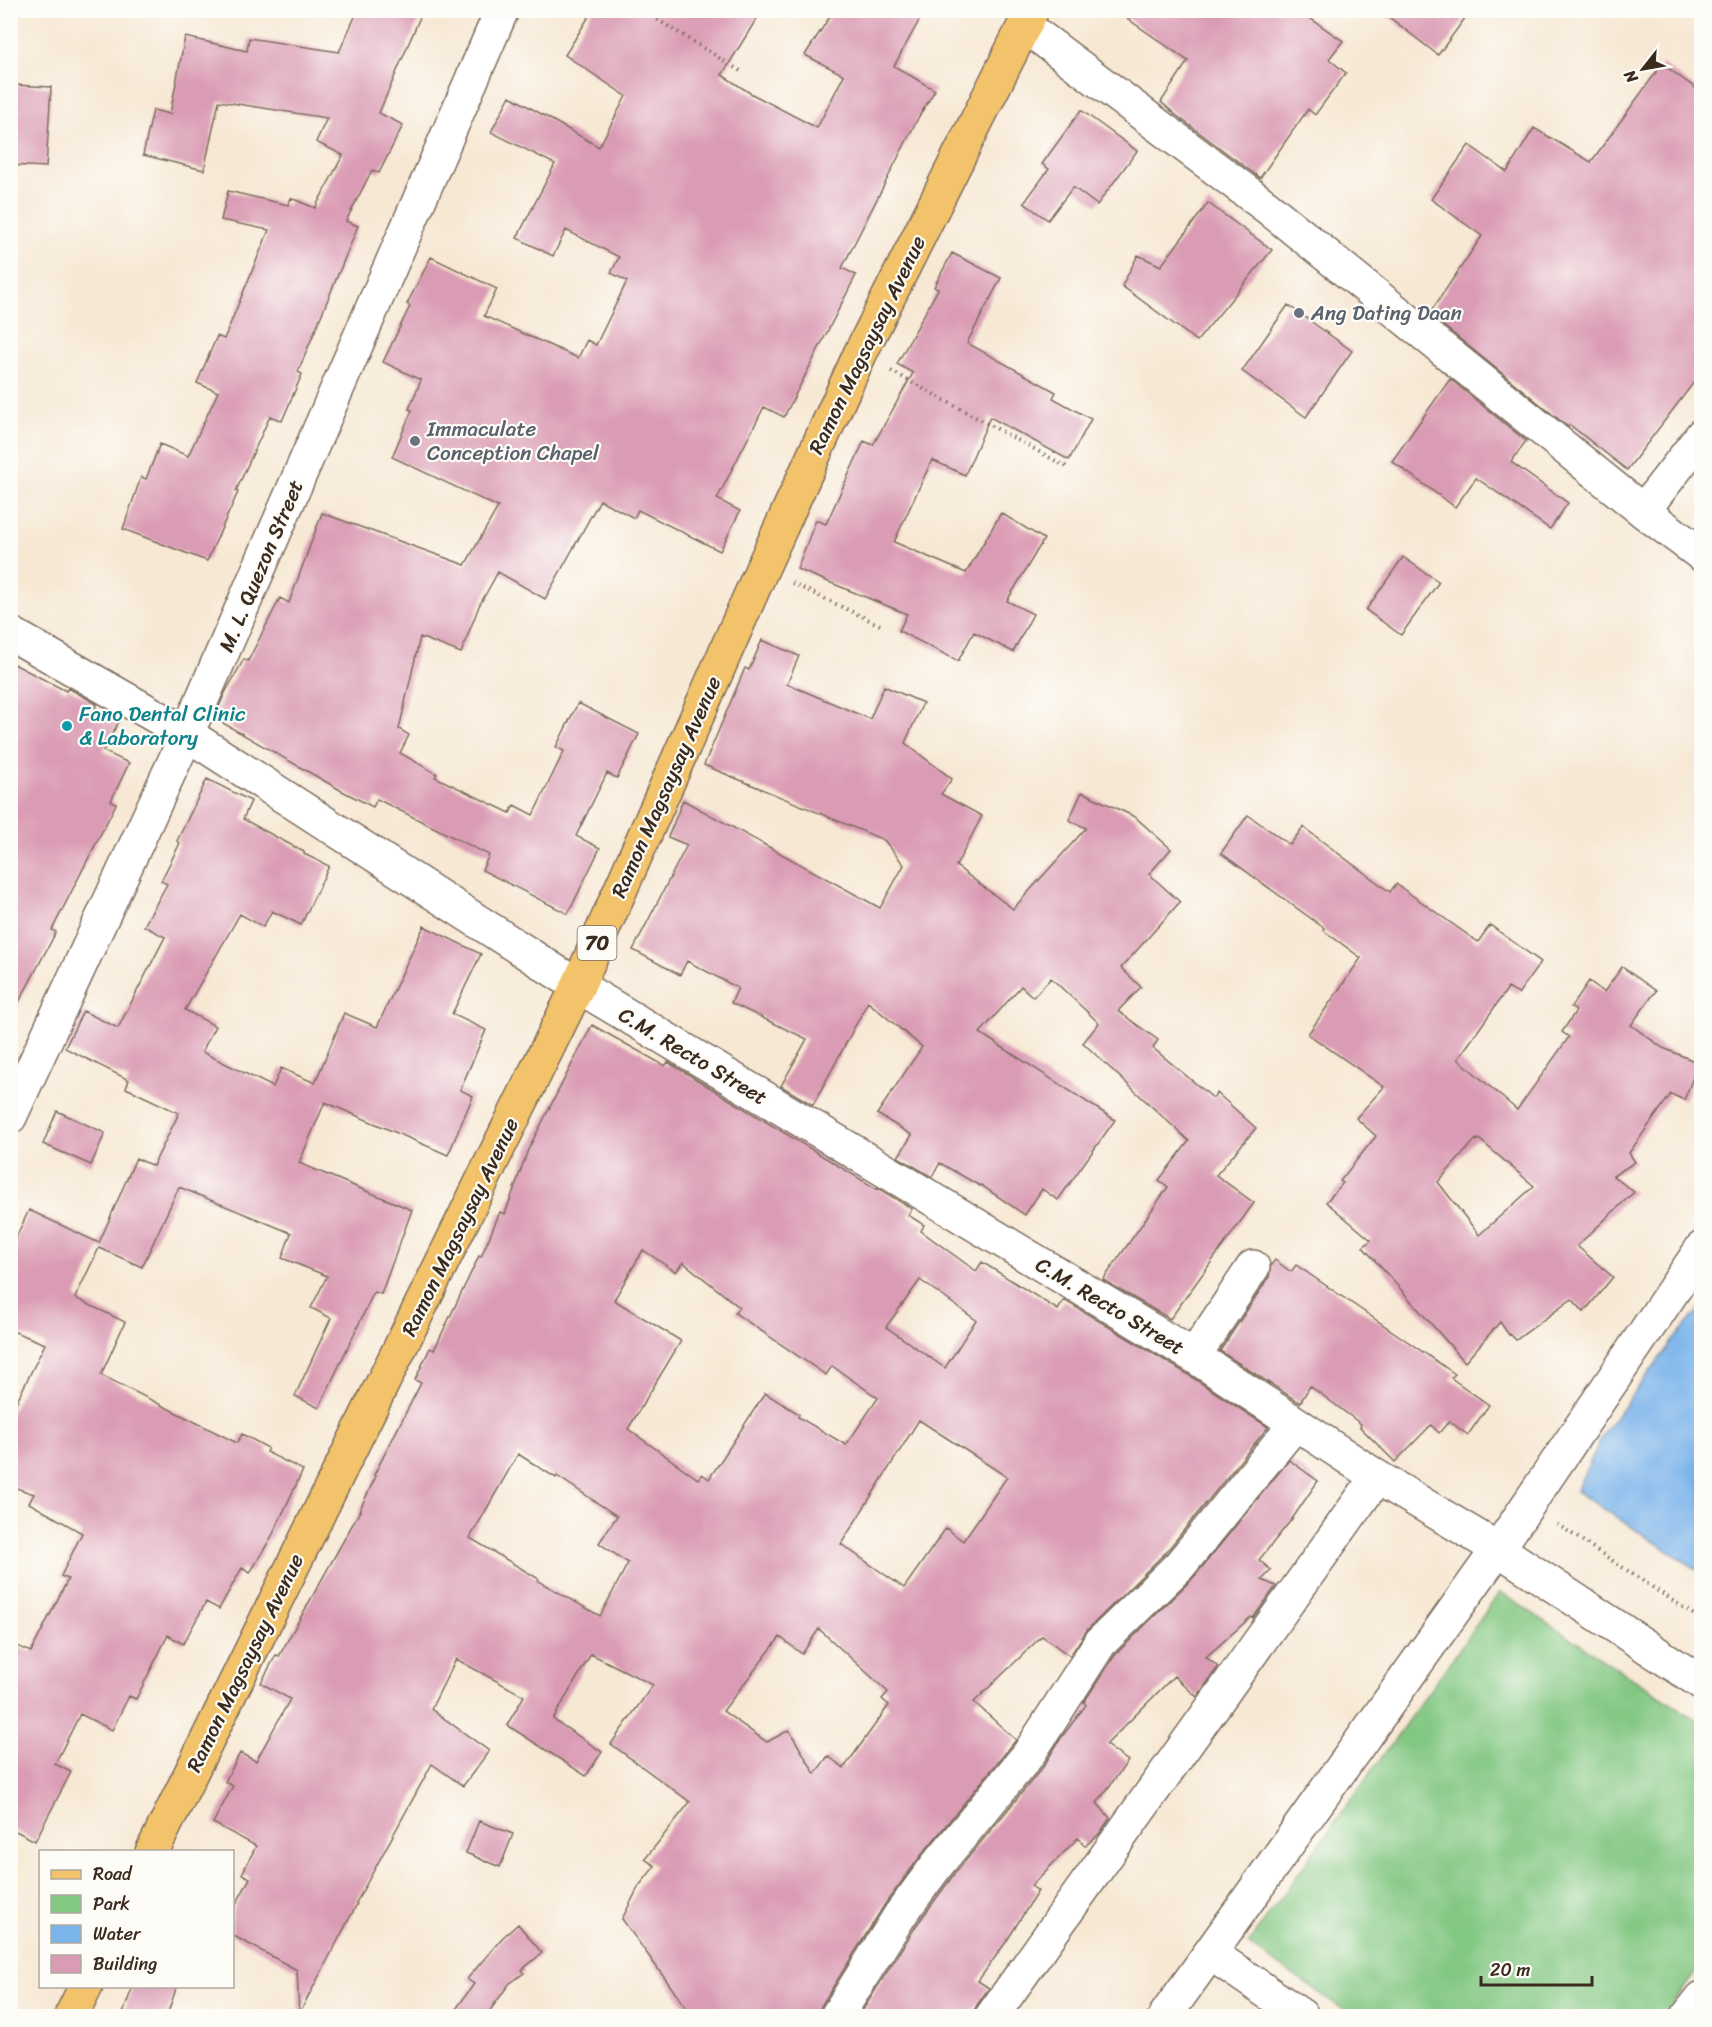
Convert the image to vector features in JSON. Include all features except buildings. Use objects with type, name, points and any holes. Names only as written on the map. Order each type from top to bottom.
[{"type":"main road","name":"Ramon Magsaysay Avenue","points":[[152,1850],[578,986],[762,569],[860,354],[1021,16]]},
{"type":"main road","points":[[71,2016],[85,1988]]},
{"type":"street","name":"M. L. Quezon Street","points":[[10,1117],[187,734],[502,10]]},
{"type":"street","points":[[1021,16],[1267,207],[1643,511],[1701,555]]},
{"type":"street","points":[[1643,511],[1701,435]]},
{"type":"street","name":"C.M. Recto Street","points":[[10,633],[187,734],[578,986],[1194,1356],[1377,1477],[1498,1549],[1701,1683]]},
{"type":"street","points":[[1165,2016],[1498,1549],[1701,1248]]},
{"type":"street","points":[[1194,1356],[1253,1267]]},
{"type":"street","points":[[837,2016],[900,1915],[937,1865],[1028,1755],[1100,1643],[1180,1565],[1295,1424]]},
{"type":"street","points":[[992,2016],[1377,1477]]},
{"type":"street","points":[[1210,1953],[1302,2016]]},
{"type":"street","points":[[1688,2016],[1701,1998]]},
{"type":"path","points":[[642,10],[742,72]]},
{"type":"path","points":[[860,354],[1067,467]]},
{"type":"path","points":[[762,569],[884,627]]},
{"type":"path","points":[[1528,1504],[1701,1620]]},
{"type":"green space","points":[[1500,1592],[1701,1723],[1701,1965],[1664,2016],[1353,2016],[1248,1944]]},
{"type":"water","points":[[1701,1307],[1701,1572],[1576,1491],[1604,1433]]},
{"type":"place","name":"Ang Dating Daan","points":[[1299,313]]},
{"type":"place","name":"Immaculate Conception Chapel","points":[[415,441]]},
{"type":"place","name":"Fano Dental Clinic & Laboratory","points":[[67,726]]}]
